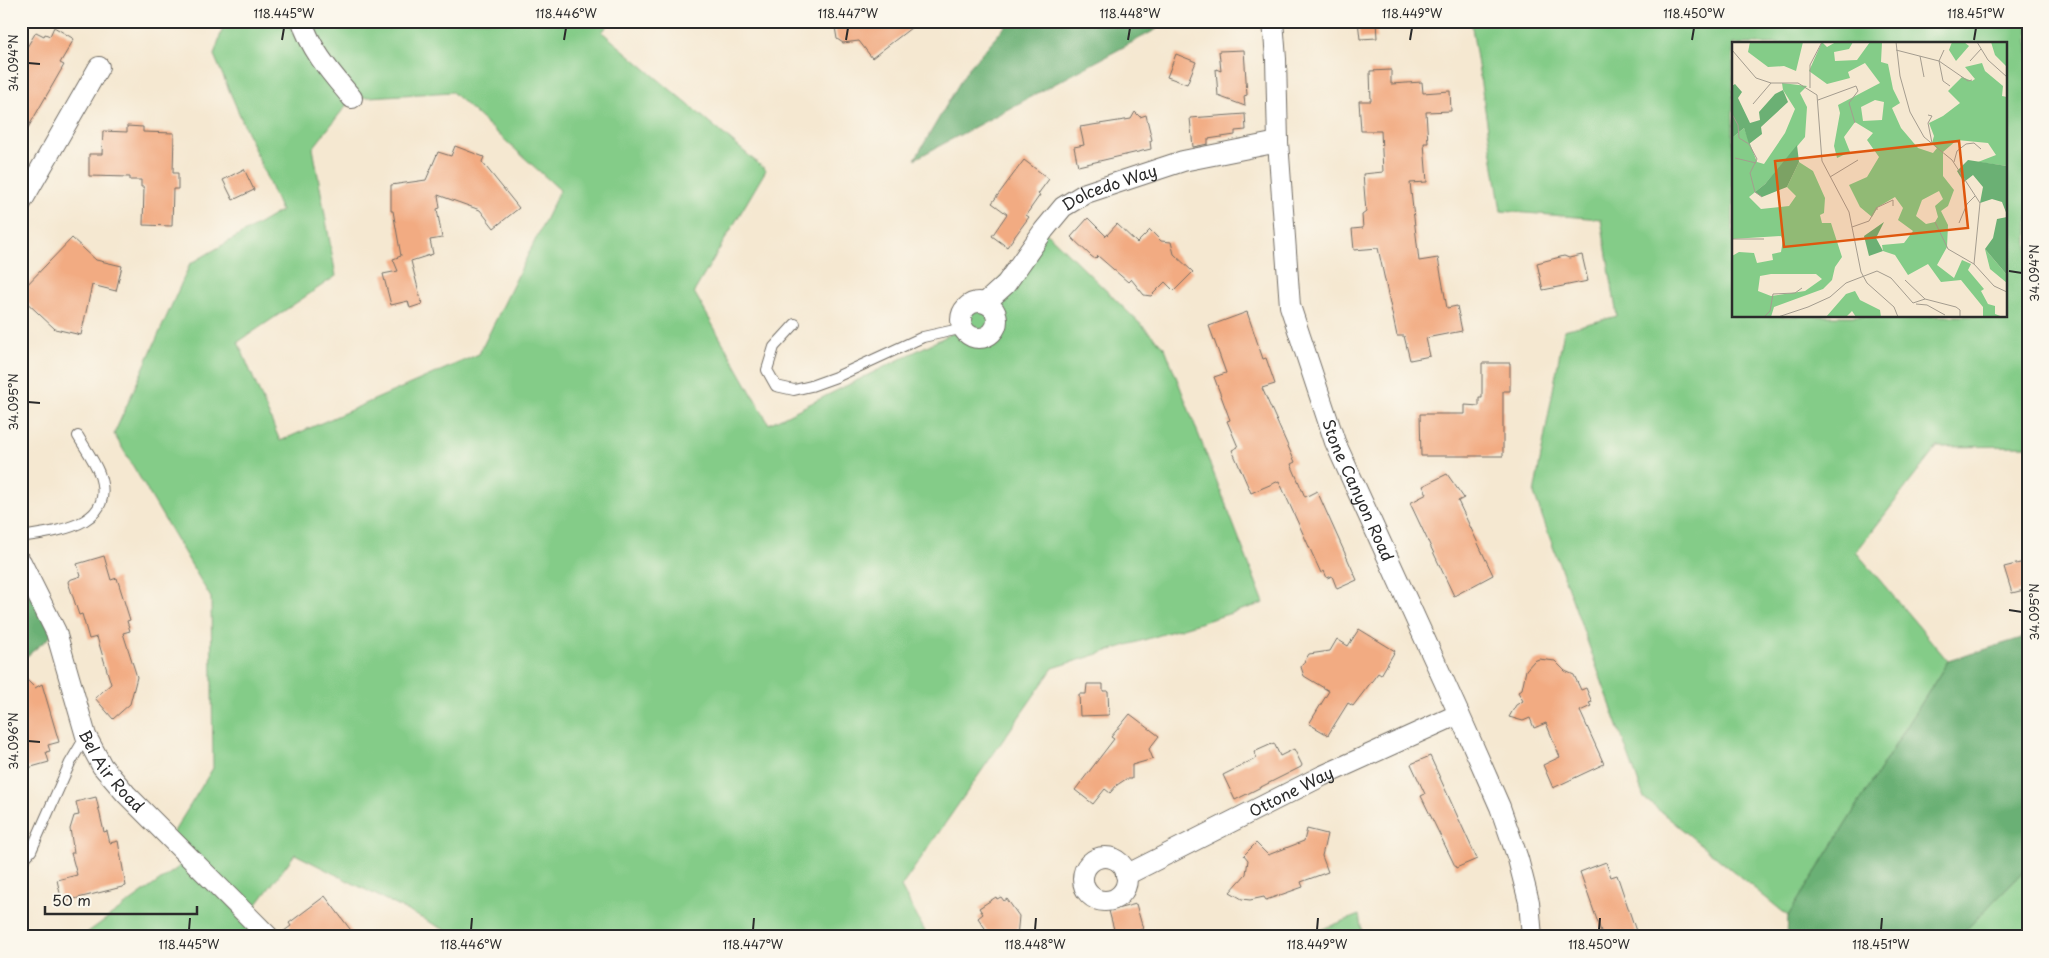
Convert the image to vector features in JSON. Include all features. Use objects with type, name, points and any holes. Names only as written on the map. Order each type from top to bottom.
[{"type":"street","points":[[302,21],[306,34],[327,68],[352,98]]},
{"type":"street","name":"Stone Canyon Road","points":[[1273,21],[1278,142],[1290,306],[1336,442],[1500,807],[1518,859],[1529,902],[1532,937]]},
{"type":"street","points":[[21,203],[99,67]]},
{"type":"street","name":"Dolcedo Way","points":[[964,328],[962,319],[966,308],[973,303],[985,303],[1006,284],[1044,230],[1063,207],[1086,193],[1183,161],[1278,142]]},
{"type":"street","points":[[964,328],[969,334],[981,337],[990,334],[994,330],[997,316],[985,303]]},
{"type":"street","name":"Bel Air Road","points":[[21,562],[56,632],[86,736],[102,766],[126,794],[269,937]]},
{"type":"street","name":"Ottone Way","points":[[1126,875],[1322,776],[1459,714]]},
{"type":"lane","points":[[796,324],[774,347],[767,370],[776,386],[794,390],[836,377],[923,337],[964,328]]},
{"type":"lane","points":[[21,538],[65,529],[87,520],[96,512],[102,500],[102,486],[99,473],[78,436]]},
{"type":"lane","points":[[21,862],[31,851],[70,764],[86,736]]},
{"type":"green space","points":[[225,21],[612,21],[602,32],[766,170],[694,292],[769,424],[963,328],[962,319],[967,308],[979,302],[1044,230],[1165,348],[1264,603],[1053,668],[901,887],[928,937],[459,937],[295,854],[248,916],[269,937],[81,937],[190,859],[170,838],[213,768],[211,598],[114,434],[190,264],[281,211],[214,55]],"holes":[[[452,92],[560,190],[479,354],[280,441],[238,342],[336,276],[313,148],[352,98]]]},
{"type":"green space","points":[[1010,21],[1155,21],[1157,29],[915,159],[967,70]]},
{"type":"green space","points":[[1471,21],[2028,21],[2028,446],[1937,447],[1856,552],[1948,661],[1788,916],[1644,798],[1534,494],[1564,330],[1617,316],[1601,219],[1501,211]]},
{"type":"green space","points":[[21,563],[56,632],[21,661]]},
{"type":"green space","points":[[2028,636],[2028,866],[1959,937],[1787,937],[1788,916],[1948,661]]},
{"type":"green space","points":[[2028,866],[2028,937],[1959,937]]},
{"type":"green space","points":[[1359,915],[1363,937],[1302,937]]},
{"type":"building","points":[[834,21],[920,21],[872,58],[859,41],[843,43],[837,39]]},
{"type":"building","points":[[1358,21],[1376,21],[1377,38],[1360,39]]},
{"type":"building","points":[[54,27],[74,39],[60,63],[64,65],[21,140],[21,44],[27,47],[36,32],[44,36],[45,34],[50,36]]},
{"type":"building","points":[[1244,50],[1247,95],[1244,96],[1245,106],[1218,96],[1216,69],[1221,71],[1219,51]]},
{"type":"building","points":[[1176,54],[1196,62],[1187,84],[1167,77]]},
{"type":"building","points":[[1391,70],[1391,84],[1422,82],[1423,93],[1450,91],[1451,111],[1426,112],[1428,143],[1424,143],[1427,182],[1410,183],[1419,261],[1438,258],[1447,308],[1457,306],[1462,331],[1426,338],[1430,356],[1410,360],[1404,336],[1397,336],[1378,248],[1354,250],[1352,229],[1363,228],[1362,215],[1366,212],[1363,174],[1383,172],[1381,131],[1361,131],[1359,101],[1371,101],[1370,71]]},
{"type":"building","points":[[1135,112],[1140,117],[1146,115],[1152,140],[1150,141],[1151,149],[1078,166],[1074,147],[1084,145],[1080,127],[1131,119]]},
{"type":"building","points":[[1245,114],[1246,130],[1235,131],[1235,135],[1208,139],[1208,144],[1193,147],[1190,118]]},
{"type":"building","points":[[127,126],[143,127],[143,132],[174,133],[173,173],[178,173],[178,189],[173,189],[172,226],[143,225],[144,187],[141,187],[141,180],[130,180],[130,177],[89,176],[89,154],[102,154],[103,131],[127,132]]},
{"type":"building","points":[[455,146],[484,157],[482,162],[519,208],[494,228],[480,210],[438,195],[440,208],[437,209],[442,238],[430,240],[433,254],[411,261],[422,304],[410,308],[408,301],[391,305],[383,274],[398,271],[393,259],[401,256],[393,211],[391,211],[391,185],[426,180],[438,152],[451,156]]},
{"type":"building","points":[[1024,160],[1049,179],[1026,215],[1029,217],[1007,247],[992,236],[1007,214],[992,203]]},
{"type":"building","points":[[244,169],[254,190],[233,200],[223,180]]},
{"type":"building","points":[[1088,218],[1106,236],[1117,224],[1137,243],[1150,230],[1161,241],[1171,242],[1174,254],[1193,272],[1174,291],[1165,282],[1151,296],[1144,295],[1131,279],[1128,282],[1098,256],[1095,259],[1071,237]]},
{"type":"building","points":[[72,238],[96,260],[122,266],[116,291],[92,285],[81,335],[55,329],[21,297],[21,291]]},
{"type":"building","points":[[1582,255],[1588,281],[1543,290],[1537,263],[1564,256],[1569,258]]},
{"type":"building","points":[[1247,312],[1263,359],[1266,358],[1275,384],[1262,388],[1295,462],[1291,464],[1305,497],[1317,491],[1357,580],[1337,589],[1332,576],[1327,578],[1324,571],[1321,573],[1279,481],[1251,493],[1232,450],[1238,447],[1227,421],[1230,420],[1214,377],[1226,373],[1209,326]]},
{"type":"building","points":[[1482,363],[1510,363],[1510,391],[1503,391],[1503,456],[1421,456],[1420,414],[1465,414],[1465,405],[1479,406],[1479,398],[1482,398]]},
{"type":"building","points":[[1447,474],[1464,498],[1458,501],[1493,575],[1454,596],[1410,503],[1427,494],[1423,486]]},
{"type":"building","points":[[104,556],[111,580],[117,578],[130,620],[127,621],[130,631],[123,633],[137,677],[130,704],[113,719],[95,698],[111,684],[97,637],[89,639],[82,614],[79,615],[68,582],[81,576],[77,564]]},
{"type":"building","points":[[2028,561],[2028,589],[2012,593],[2004,567]]},
{"type":"building","points":[[1359,629],[1395,651],[1381,675],[1378,673],[1353,706],[1348,703],[1328,735],[1309,724],[1329,691],[1304,676],[1301,667],[1309,654],[1330,651],[1337,639],[1348,646]]},
{"type":"building","points":[[1539,659],[1555,661],[1565,671],[1574,675],[1581,690],[1586,688],[1592,702],[1589,703],[1591,706],[1580,711],[1604,764],[1553,788],[1543,765],[1560,757],[1546,723],[1534,728],[1530,718],[1523,721],[1509,717],[1516,705],[1523,701],[1518,692],[1522,689],[1526,670],[1534,661]]},
{"type":"building","points":[[21,674],[35,688],[42,684],[59,742],[48,745],[50,751],[46,752],[49,762],[21,770]]},
{"type":"building","points":[[1087,684],[1103,684],[1103,691],[1108,691],[1109,715],[1080,716],[1079,694],[1086,694]]},
{"type":"building","points":[[1130,714],[1159,736],[1149,749],[1153,759],[1132,765],[1132,779],[1126,779],[1110,793],[1105,789],[1093,804],[1075,790],[1114,739],[1111,737]]},
{"type":"building","points":[[1274,743],[1280,756],[1294,749],[1302,765],[1301,767],[1235,800],[1223,775],[1257,758],[1254,752]]},
{"type":"building","points":[[1430,756],[1477,859],[1456,868],[1421,796],[1425,794],[1411,764]]},
{"type":"building","points":[[96,797],[104,832],[107,831],[110,843],[118,841],[126,886],[62,902],[57,880],[77,875],[71,853],[74,853],[70,829],[74,816],[79,815],[76,802]]},
{"type":"building","points":[[1307,829],[1327,834],[1322,856],[1328,872],[1301,882],[1303,887],[1266,900],[1264,897],[1250,900],[1242,899],[1230,892],[1246,874],[1248,860],[1244,855],[1256,843],[1268,855],[1304,841]]},
{"type":"building","points":[[1606,862],[1611,877],[1617,875],[1638,937],[1603,937],[1580,872]]},
{"type":"building","points":[[325,896],[356,937],[281,937],[280,934],[291,926],[289,923]]},
{"type":"building","points":[[996,897],[997,899],[1001,897],[1004,901],[1007,899],[1019,916],[1017,937],[991,937],[978,918],[983,914],[979,908]]},
{"type":"building","points":[[1136,904],[1143,929],[1116,937],[1109,911]]}]
